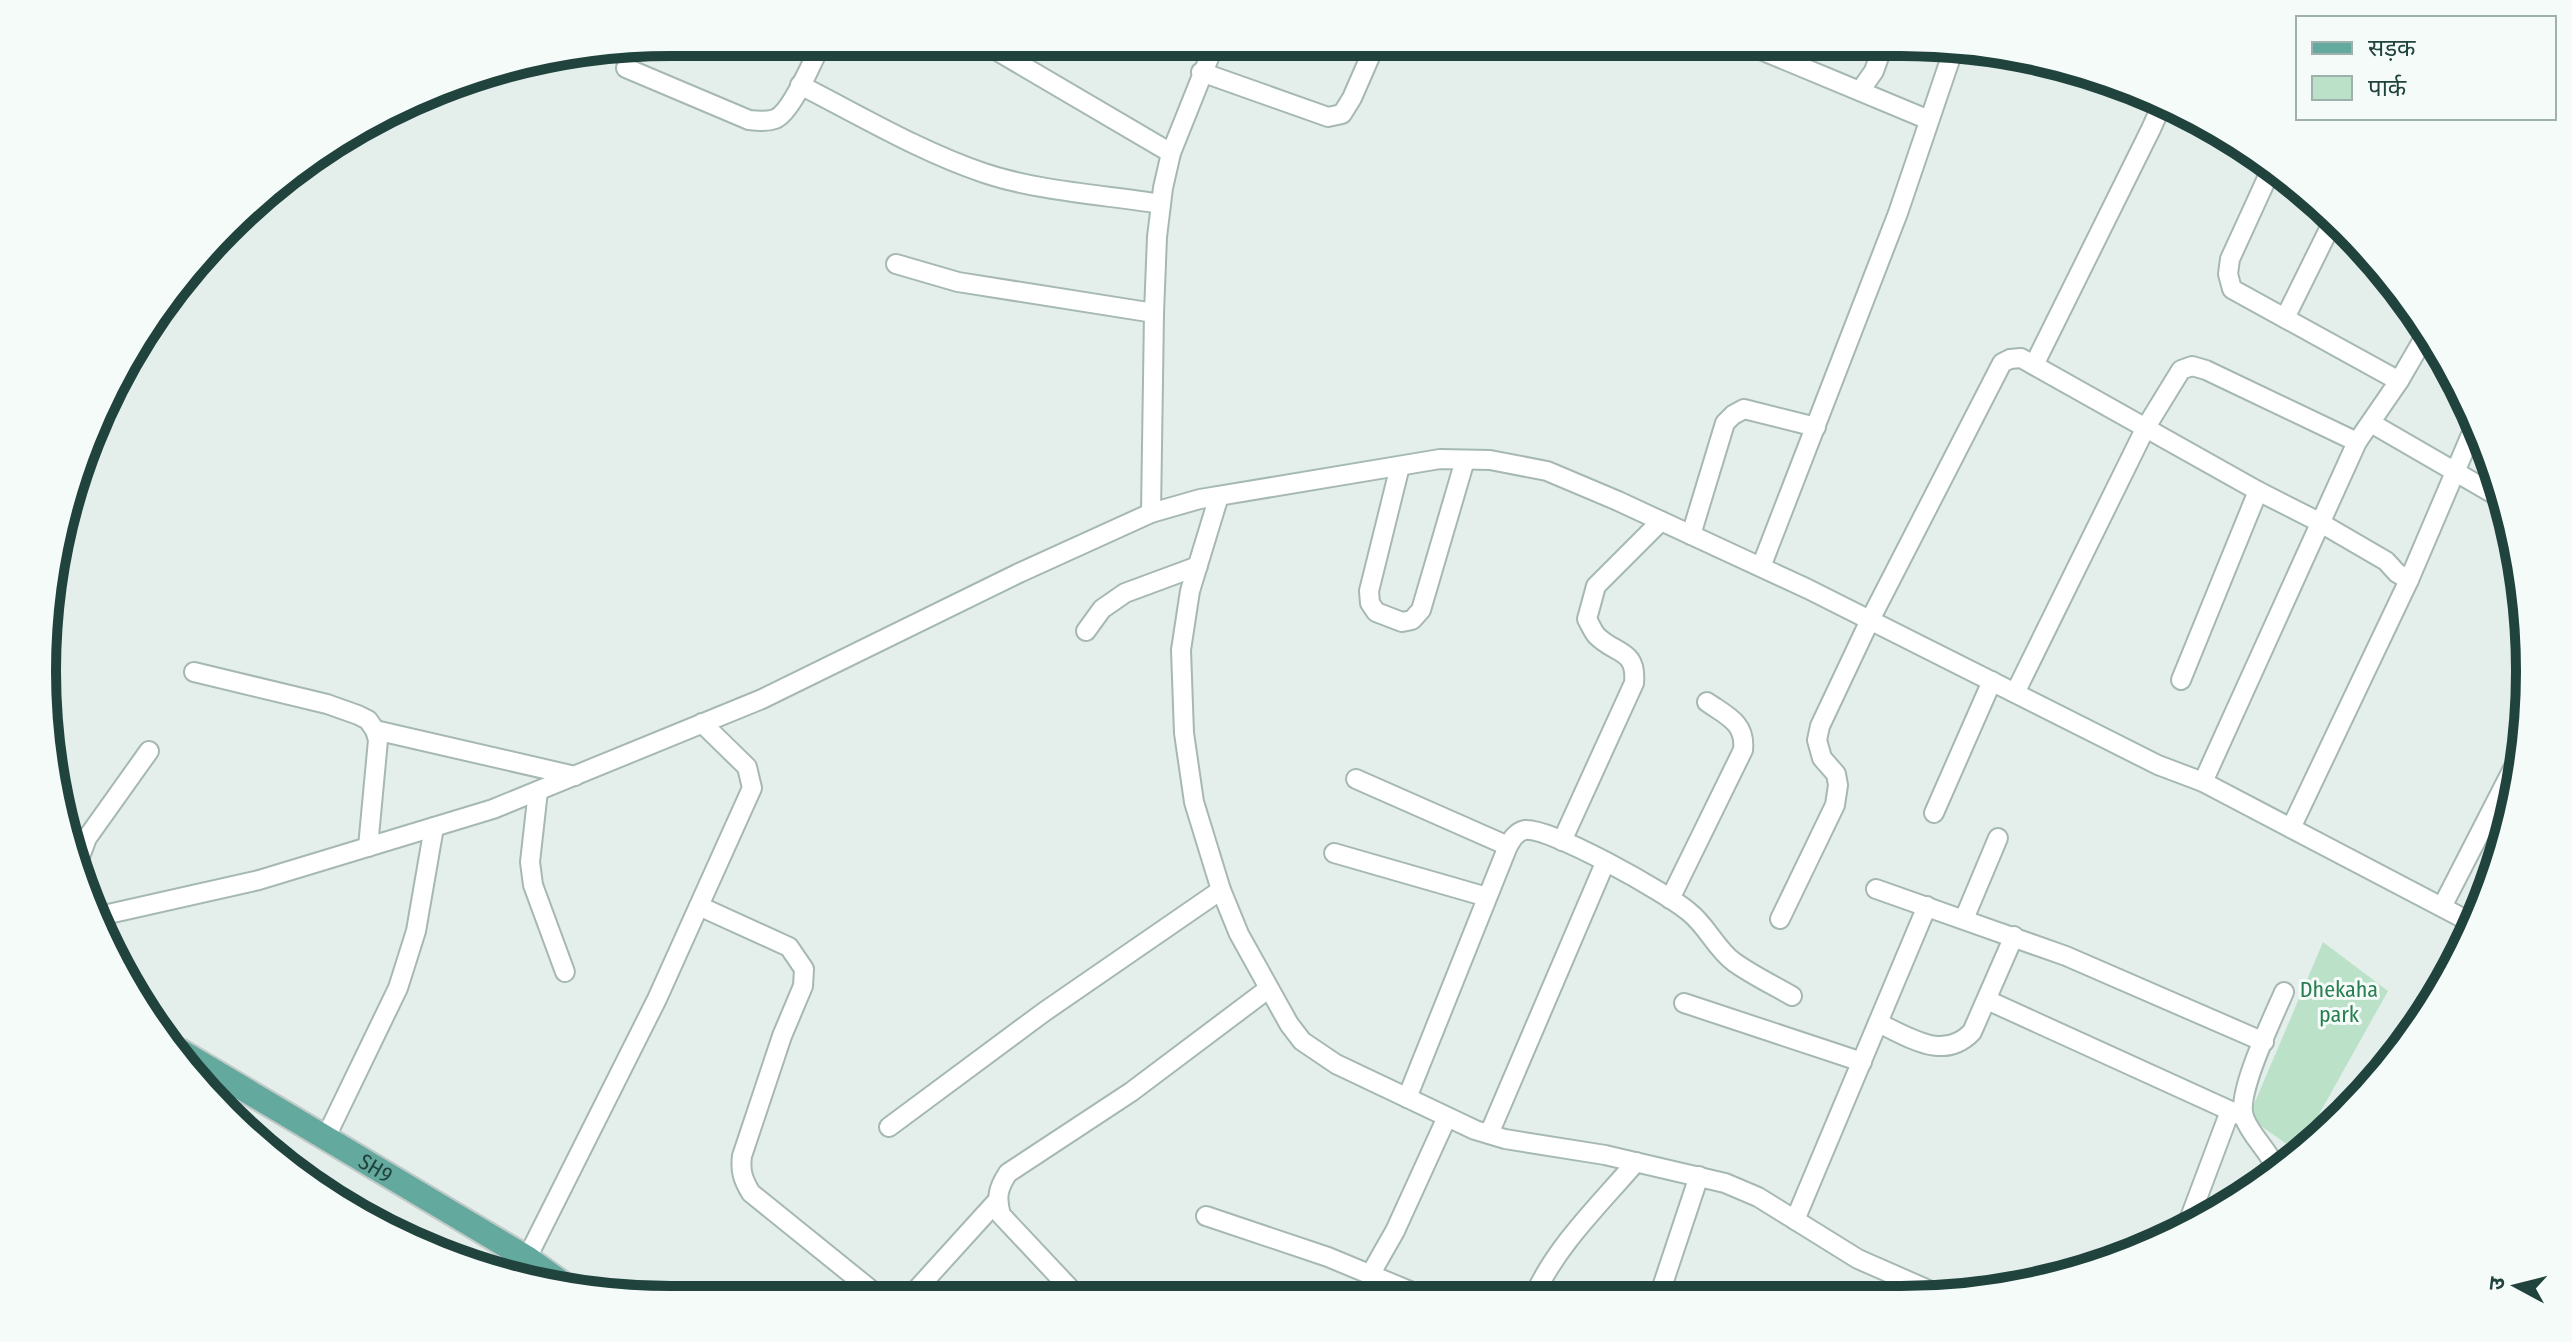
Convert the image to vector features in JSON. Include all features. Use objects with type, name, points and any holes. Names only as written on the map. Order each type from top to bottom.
[{"type":"main road","name":"SH9","points":[[196,1061],[548,1273]]},
{"type":"street","points":[[626,68],[749,120],[764,121],[778,118],[815,56]]},
{"type":"street","points":[[1006,56],[1171,153]]},
{"type":"street","points":[[1151,513],[1154,313],[1161,204],[1171,153],[1209,56]]},
{"type":"street","points":[[1201,72],[1328,117],[1342,114],[1370,56]]},
{"type":"street","points":[[1775,56],[1929,120]]},
{"type":"street","points":[[1860,91],[1874,71],[1879,56]]},
{"type":"street","points":[[1761,567],[1898,213],[1951,58]]},
{"type":"street","points":[[800,85],[950,160],[985,174],[1161,204]]},
{"type":"street","points":[[2034,365],[2154,111]]},
{"type":"street","points":[[2267,177],[2230,259],[2228,274],[2232,289],[2399,381]]},
{"type":"street","points":[[2285,318],[2329,230]]},
{"type":"street","points":[[896,264],[958,282],[1154,313]]},
{"type":"street","points":[[2203,782],[2357,442],[2421,343]]},
{"type":"street","points":[[1780,919],[1835,805],[1836,774],[1822,758],[1817,740],[1820,726],[1870,620],[2002,363],[2021,358],[2319,522],[2386,561],[2409,580]]},
{"type":"street","points":[[2015,693],[2146,427],[2181,370],[2192,366],[2206,370],[2357,442]]},
{"type":"street","points":[[1691,535],[1725,423],[1733,415],[1744,409],[1816,427]]},
{"type":"street","points":[[2371,423],[2488,490]]},
{"type":"street","points":[[2291,828],[2409,580],[2470,438]]},
{"type":"street","points":[[107,914],[259,880],[493,809],[762,699],[1019,573],[1151,513],[1219,496],[1440,459],[1490,460],[1547,471],[1661,521],[1870,620],[2158,765],[2203,782],[2464,918]]},
{"type":"street","points":[[1400,466],[1369,591],[1370,603],[1376,612],[1402,622],[1412,620],[1421,610],[1465,460]]},
{"type":"street","points":[[2181,680],[2258,491]]},
{"type":"street","points":[[1219,496],[1190,591],[1181,650],[1184,733],[1194,802],[1221,890],[1239,934],[1268,989],[1302,1041],[1336,1064],[1489,1134],[1699,1176],[1758,1197],[1858,1259],[1919,1286]]},
{"type":"street","points":[[1562,841],[1634,683],[1635,668],[1631,660],[1597,636],[1587,619],[1589,606],[1596,586],[1661,521]]},
{"type":"street","points":[[1086,631],[1102,609],[1125,593],[1198,566]]},
{"type":"street","points":[[194,672],[327,704],[368,720],[378,740],[368,847]]},
{"type":"street","points":[[1934,813],[1992,681]]},
{"type":"street","points":[[1670,899],[1743,750],[1745,736],[1736,723],[1707,702]]},
{"type":"street","points":[[521,1267],[657,999],[752,788],[747,767],[702,723]]},
{"type":"street","points":[[375,730],[575,776]]},
{"type":"street","points":[[83,849],[87,838],[149,751]]},
{"type":"street","points":[[1356,779],[1508,846]]},
{"type":"street","points":[[2442,907],[2505,784]]},
{"type":"street","points":[[538,791],[530,862],[533,885],[565,972]]},
{"type":"street","points":[[325,1139],[398,988],[416,931],[434,827]]},
{"type":"street","points":[[1407,1098],[1508,846],[1516,834],[1524,830],[1540,831],[1562,841],[1688,910],[1733,961],[1792,996]]},
{"type":"street","points":[[1964,919],[1998,838]]},
{"type":"street","points":[[1334,853],[1487,897]]},
{"type":"street","points":[[1489,1134],[1605,863]]},
{"type":"street","points":[[1876,889],[2066,956],[2264,1042]]},
{"type":"street","points":[[889,1127],[1044,1012],[1221,890]]},
{"type":"street","points":[[699,906],[789,947],[804,969],[803,986],[782,1036],[742,1156],[743,1180],[751,1193],[866,1286]]},
{"type":"street","points":[[1795,1220],[1927,906]]},
{"type":"street","points":[[1878,1023],[1930,1046],[1961,1044],[1972,1032],[2014,936]]},
{"type":"street","points":[[1068,1286],[1001,1215],[997,1201],[999,1186],[1008,1173],[1131,1092],[1268,989]]},
{"type":"street","points":[[2193,1212],[2242,1103],[2246,1085],[2284,992]]},
{"type":"street","points":[[1987,1000],[2237,1114],[2272,1161]]},
{"type":"street","points":[[1684,1003],[1862,1062]]},
{"type":"street","points":[[1370,1275],[1395,1231],[1447,1117]]},
{"type":"street","points":[[1538,1286],[1565,1246],[1636,1162]]},
{"type":"street","points":[[1662,1286],[1699,1176]]},
{"type":"street","points":[[920,1286],[997,1201]]},
{"type":"street","points":[[1206,1216],[1328,1257],[1397,1286]]},
{"type":"green space","name":"Dhekaha park","points":[[2323,942],[2388,991],[2306,1133],[2290,1146],[2258,1124],[2252,1109]]}]
